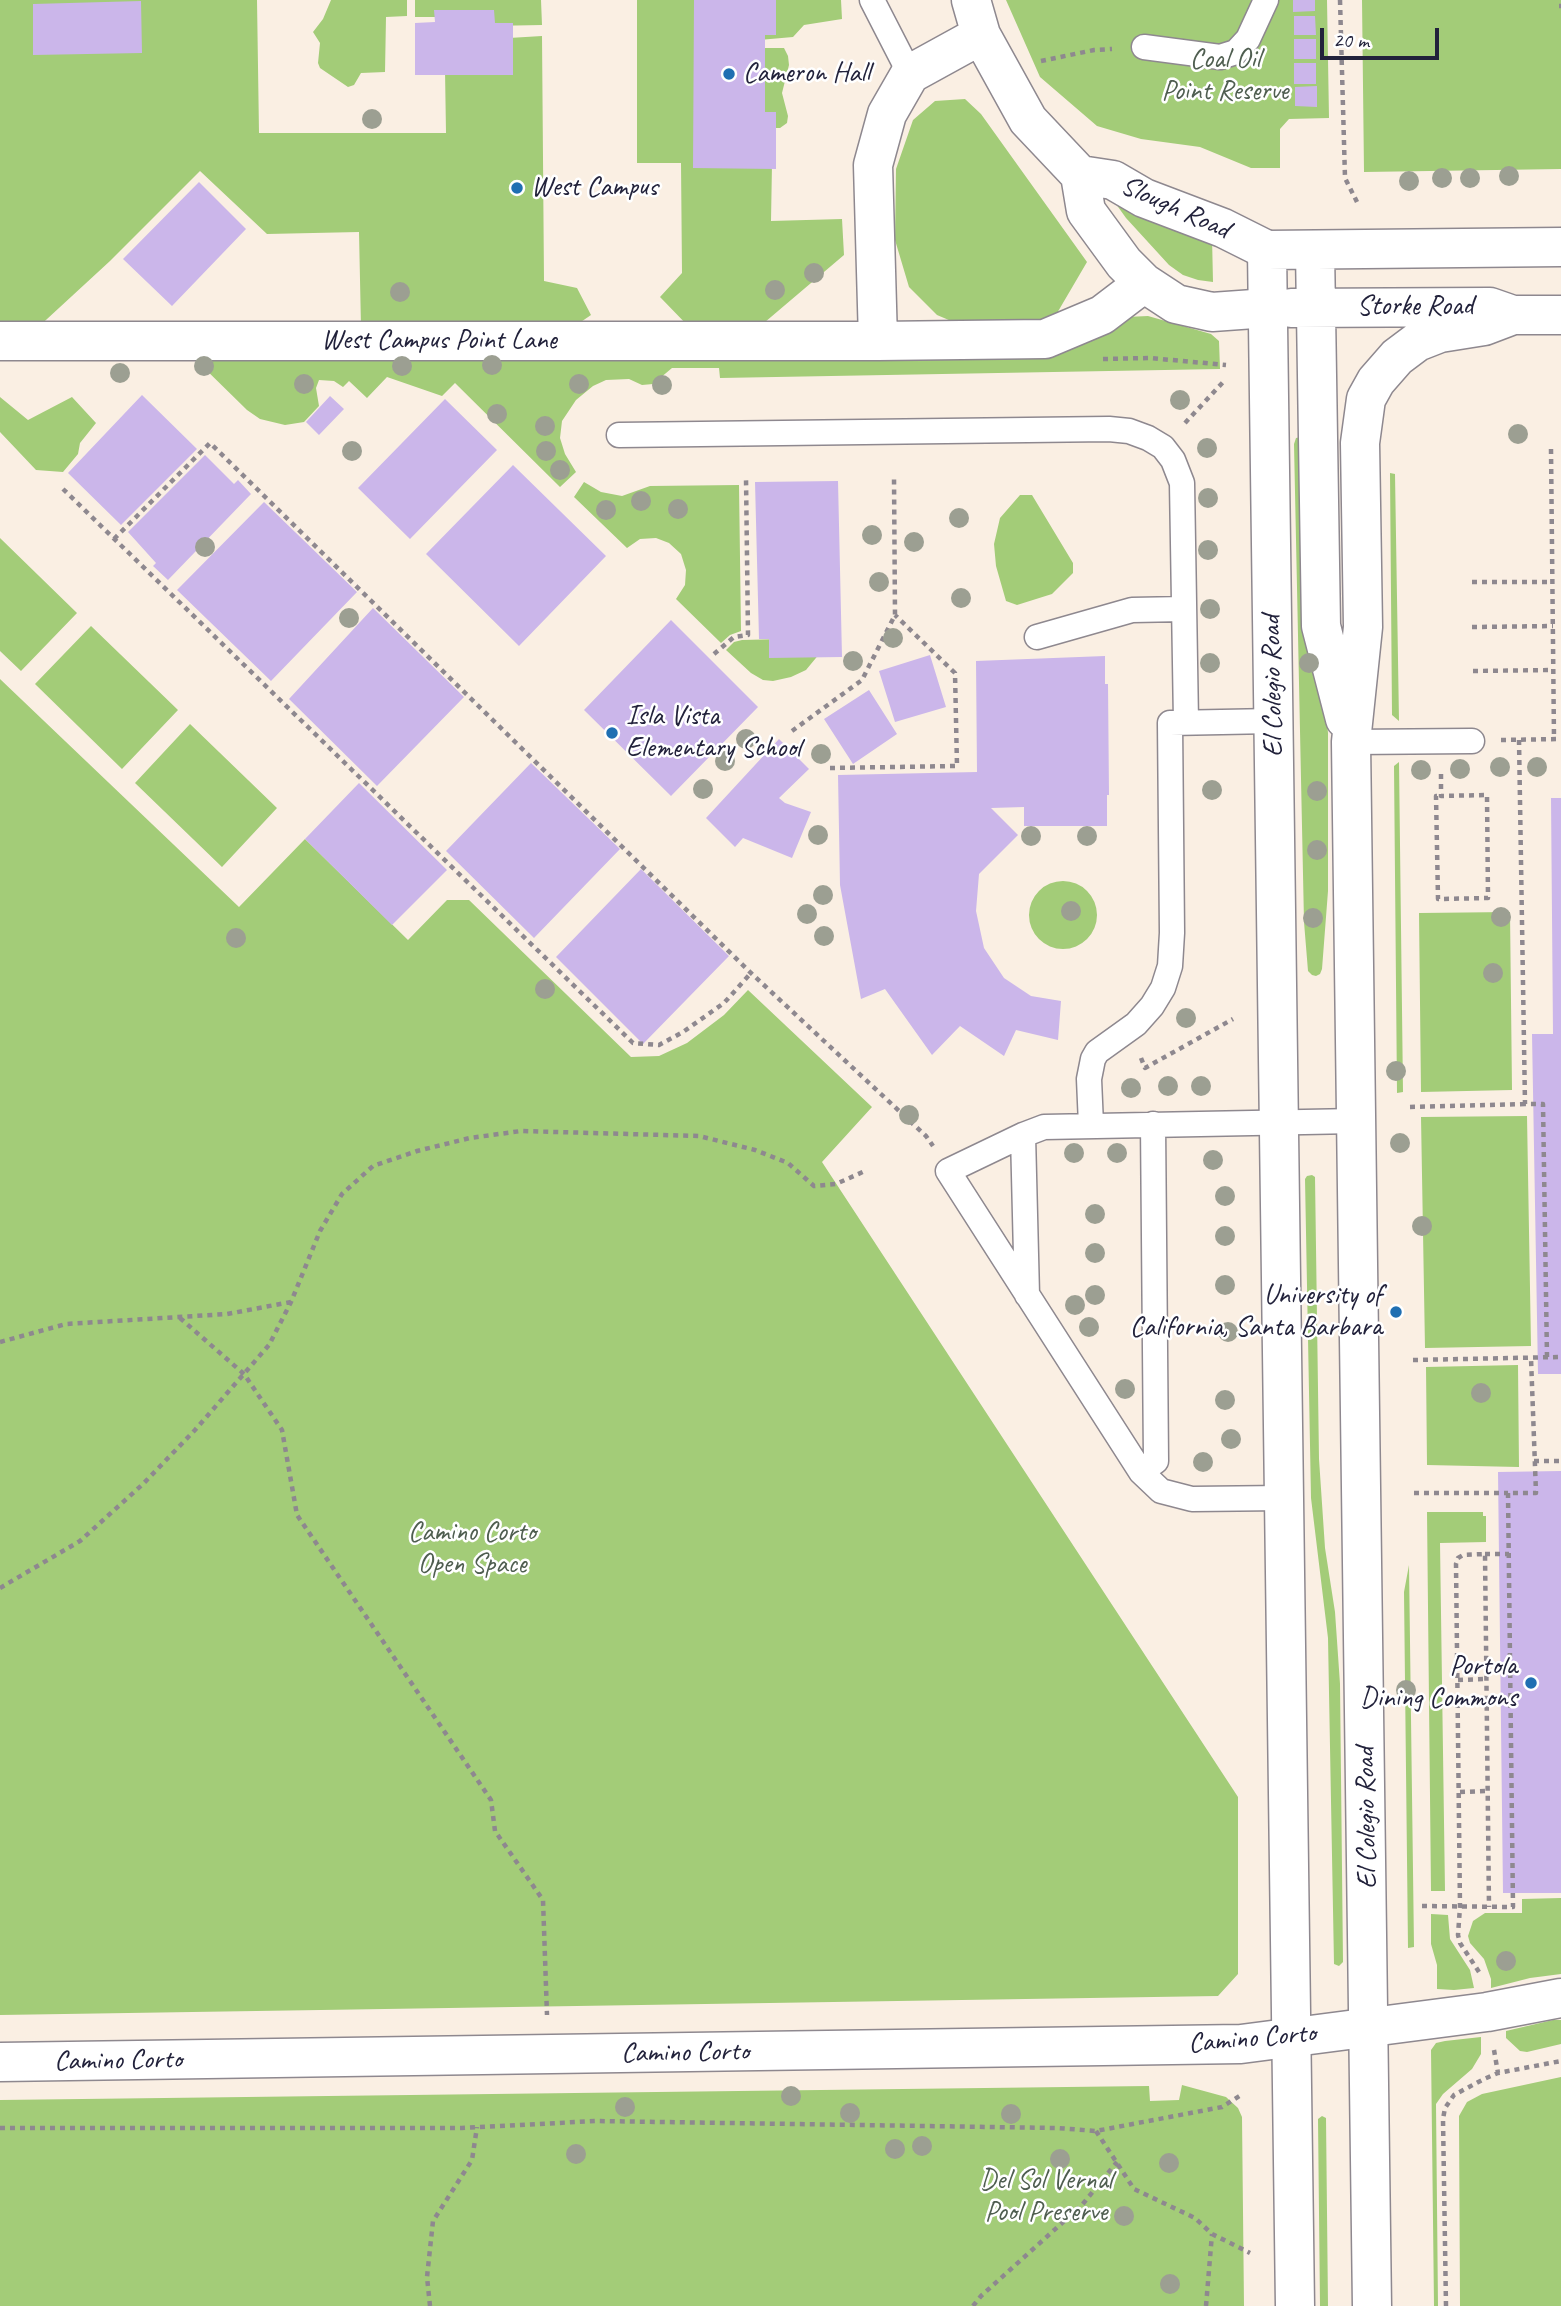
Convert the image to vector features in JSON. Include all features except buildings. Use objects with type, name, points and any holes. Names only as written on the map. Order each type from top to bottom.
[{"type":"main road","points":[[878,341],[873,164],[887,114],[910,74],[976,18],[1028,120],[1080,175]]},
{"type":"main road","name":"Slough Road","points":[[1267,250],[1223,228],[1144,198],[1113,180],[1080,175],[1086,211],[1124,263],[1144,284],[1177,304],[1212,312],[1268,308]]},
{"type":"main road","name":"Storke Road","points":[[1267,250],[1561,247]]},
{"type":"main road","name":"El Colegio Road","points":[[1267,250],[1295,2306]]},
{"type":"main road","name":"El Colegio Road","points":[[1315,250],[1321,626],[1351,742]]},
{"type":"main road","name":"West Campus Point Lane","points":[[0,341],[1045,339],[1102,315],[1144,284]]},
{"type":"main road","name":"Storke Road","points":[[1268,308],[1490,307],[1513,315],[1561,315]]},
{"type":"main road","name":"El Colegio Road","points":[[1372,2306],[1351,742],[1363,627],[1360,443],[1366,399],[1376,381],[1397,357],[1417,342],[1440,334],[1484,326],[1513,315]]},
{"type":"main road","name":"Camino Corto","points":[[0,2062],[1241,2045],[1487,2012],[1561,1998]]},
{"type":"lane","points":[[872,0],[910,74]]},
{"type":"lane","points":[[1144,47],[1220,57],[1236,52],[1248,39],[1266,0]]},
{"type":"lane","points":[[619,435],[1129,431],[1149,438],[1163,447],[1173,460],[1182,483],[1186,722]]},
{"type":"lane","points":[[1037,637],[1132,610],[1184,609]]},
{"type":"lane","points":[[1091,1125],[1089,1079],[1093,1059],[1097,1052],[1136,1024],[1152,1006],[1163,988],[1170,966],[1170,723],[1273,721]]},
{"type":"lane","points":[[1351,742],[1472,741]]},
{"type":"lane","points":[[1284,1497],[1192,1499],[1161,1492],[1142,1472],[948,1171],[1044,1127],[1356,1121]]},
{"type":"lane","points":[[1142,1472],[1156,1461],[1153,1124]]},
{"type":"lane","points":[[1023,1135],[1027,1296]]},
{"type":"path","points":[[1340,0],[1345,178],[1357,201]]},
{"type":"path","points":[[1041,61],[1094,50],[1144,47]]},
{"type":"path","points":[[1182,427],[1225,380]]},
{"type":"path","points":[[114,539],[210,443],[751,973],[926,1136],[948,1171]]},
{"type":"path","points":[[1551,449],[1553,739]]},
{"type":"path","points":[[792,731],[862,680],[895,615],[894,477]]},
{"type":"path","points":[[713,654],[734,637],[748,635],[746,478]]},
{"type":"path","points":[[63,489],[633,1043],[659,1045],[682,1032],[724,1003],[751,973]]},
{"type":"path","points":[[1472,582],[1552,582]]},
{"type":"path","points":[[830,768],[957,766],[955,673],[895,615]]},
{"type":"path","points":[[1472,626],[1553,626]]},
{"type":"path","points":[[1472,671],[1553,670]]},
{"type":"path","points":[[1472,741],[1561,739]]},
{"type":"path","points":[[1519,740],[1525,1104]]},
{"type":"path","points":[[1441,741],[1441,796]]},
{"type":"path","points":[[1487,795],[1488,898],[1438,899],[1436,796],[1441,796],[1487,795]]},
{"type":"path","points":[[1137,1049],[1145,1068],[1233,1019]]},
{"type":"path","points":[[1409,1107],[1544,1104],[1547,1357]]},
{"type":"path","points":[[0,1588],[80,1541],[195,1430],[269,1345],[291,1302],[320,1231],[342,1194],[373,1166],[417,1151],[470,1138],[521,1131],[699,1136],[754,1150],[788,1163],[814,1186],[836,1184],[865,1171]]},
{"type":"path","points":[[0,1342],[66,1324],[227,1314],[291,1302]]},
{"type":"path","points":[[180,1318],[244,1374],[282,1430],[297,1515],[491,1800],[495,1831],[543,1900],[547,2015]]},
{"type":"path","points":[[1413,1360],[1561,1357]]},
{"type":"path","points":[[1414,1493],[1536,1493],[1531,1358]]},
{"type":"path","points":[[1534,1461],[1561,1461]]},
{"type":"path","points":[[1422,1906],[1513,1907],[1508,1493]]},
{"type":"path","points":[[1485,1554],[1489,1907]]},
{"type":"path","points":[[1481,1982],[1458,1935],[1458,1558],[1463,1555],[1509,1554]]},
{"type":"path","points":[[1458,1680],[1486,1679]]},
{"type":"path","points":[[1460,1792],[1488,1791]]},
{"type":"path","points":[[1446,2306],[1443,2119],[1446,2108],[1454,2095],[1484,2078],[1561,2061]]},
{"type":"path","points":[[0,2128],[477,2127],[596,2121],[1057,2128],[1096,2131],[1222,2107],[1241,2095]]},
{"type":"path","points":[[430,2306],[427,2277],[433,2221],[472,2160],[477,2127]]},
{"type":"path","points":[[1096,2131],[1134,2189],[1195,2217],[1212,2234],[1250,2253]]},
{"type":"path","points":[[973,2306],[1082,2205],[1117,2162]]},
{"type":"path","points":[[1206,2306],[1212,2234]]},
{"type":"green space","points":[[0,0],[257,0],[259,133],[446,133],[445,70],[509,38],[542,36],[544,281],[577,288],[591,315],[572,328],[361,327],[359,232],[267,234],[200,171],[110,261],[34,331],[0,330]]},
{"type":"green space","points":[[331,0],[407,0],[407,16],[386,17],[385,72],[361,73],[354,85],[348,87],[320,68],[320,43],[313,32],[323,19]]},
{"type":"green space","points":[[415,0],[541,0],[542,25],[489,26],[488,17],[415,17]]},
{"type":"green space","points":[[637,0],[700,0],[772,164],[771,221],[842,219],[844,255],[758,328],[692,330],[660,297],[682,273],[681,163],[637,163]]},
{"type":"green space","points":[[772,0],[841,0],[842,19],[804,25],[793,37],[759,40]]},
{"type":"green space","name":"Coal Oil Point Reserve","points":[[1006,0],[1327,0],[1329,118],[1289,119],[1280,129],[1280,168],[1251,168],[1200,147],[1141,139],[1097,126],[1040,77]]},
{"type":"green space","points":[[1362,0],[1561,0],[1561,169],[1364,172]]},
{"type":"green space","points":[[759,48],[784,48],[788,56],[789,65],[782,93],[788,116],[787,123],[780,128],[769,128],[759,115]]},
{"type":"green space","points":[[965,99],[981,114],[1087,262],[1053,320],[970,329],[937,315],[909,287],[895,240],[896,169],[913,120],[935,101]]},
{"type":"green space","points":[[1111,197],[1212,237],[1213,282],[1183,275],[1169,265],[1126,218]]},
{"type":"green space","points":[[1148,316],[1211,334],[1219,341],[1220,369],[720,378],[719,368],[672,368],[653,384],[642,385],[629,379],[606,380],[593,386],[576,400],[562,421],[560,438],[565,454],[576,472],[560,487],[455,383],[442,396],[387,377],[367,398],[349,381],[343,387],[334,381],[319,380],[316,388],[319,406],[304,422],[285,425],[260,419],[247,410],[196,360]]},
{"type":"green space","points":[[0,397],[28,420],[72,397],[96,423],[80,443],[78,454],[63,472],[36,470],[0,432]]},
{"type":"green space","points":[[1301,437],[1328,733],[1328,891],[1322,969],[1316,976],[1308,971],[1304,922],[1294,444],[1296,438]]},
{"type":"green space","points":[[1390,473],[1395,474],[1399,721],[1392,715]]},
{"type":"green space","points":[[584,482],[601,492],[622,496],[650,486],[739,485],[741,631],[730,635],[721,643],[676,599],[685,585],[686,570],[681,554],[669,543],[656,538],[640,539],[627,548],[574,497]]},
{"type":"green space","points":[[1020,495],[1032,495],[1073,563],[1073,573],[1052,594],[1017,605],[1006,601],[996,566],[994,544],[1000,518]]},
{"type":"green space","points":[[0,538],[77,613],[21,671],[0,651]]},
{"type":"green space","points":[[91,626],[178,710],[122,769],[35,684]]},
{"type":"green space","points":[[825,638],[825,647],[806,670],[773,681],[763,680],[751,673],[726,650],[734,642],[742,640]]},
{"type":"green space","name":"Camino Corto Open Space","points":[[0,679],[239,907],[305,839],[408,940],[447,900],[469,900],[631,1057],[659,1056],[687,1043],[724,1015],[748,990],[872,1107],[822,1162],[1238,1797],[1238,1974],[1218,1996],[0,2015]]},
{"type":"green space","points":[[190,724],[277,808],[222,867],[135,783]]},
{"type":"green space","points":[[1399,762],[1403,1092],[1397,1093],[1394,766]]},
{"type":"green space","points":[[1063,881],[1076,884],[1087,891],[1094,902],[1097,915],[1094,928],[1087,939],[1076,946],[1063,949],[1050,946],[1039,939],[1032,928],[1029,915],[1032,902],[1039,891],[1050,884]]},
{"type":"green space","points":[[1510,912],[1512,1090],[1421,1092],[1419,913]]},
{"type":"green space","points":[[1527,1116],[1531,1346],[1425,1348],[1421,1117]]},
{"type":"green space","points":[[1312,1175],[1315,1177],[1319,1459],[1325,1548],[1335,1612],[1340,1684],[1343,1962],[1339,1966],[1334,1964],[1328,1638],[1311,1498],[1305,1179]]},
{"type":"green space","points":[[1518,1365],[1519,1467],[1427,1465],[1426,1367]]},
{"type":"green space","points":[[1427,1512],[1483,1512],[1483,1516],[1486,1516],[1486,1542],[1440,1543],[1445,1891],[1431,1891]]},
{"type":"green space","points":[[1409,1565],[1414,1947],[1408,1948],[1404,1592]]},
{"type":"green space","points":[[1561,1898],[1561,1974],[1530,1978],[1491,1988],[1491,1979],[1484,1959],[1470,1943],[1468,1936],[1473,1921],[1485,1913],[1522,1913],[1522,1899]]},
{"type":"green space","points":[[1431,1914],[1448,1915],[1450,1939],[1470,1970],[1474,1988],[1437,1989],[1437,1965],[1431,1944]]},
{"type":"green space","points":[[1561,2020],[1561,2044],[1527,2052],[1520,2051],[1506,2038],[1506,2031]]},
{"type":"green space","points":[[1481,2037],[1481,2054],[1472,2069],[1443,2094],[1436,2104],[1438,2306],[1434,2306],[1431,2050],[1436,2043]]},
{"type":"green space","points":[[1561,2077],[1561,2306],[1460,2306],[1459,2116],[1467,2102],[1482,2094]]},
{"type":"green space","name":"Del Sol Vernal Pool Preserve","points":[[1182,2085],[1226,2097],[1238,2108],[1242,2117],[1244,2306],[0,2306],[0,2100],[1149,2086],[1150,2101],[1179,2100]]},
{"type":"green space","points":[[1322,2116],[1326,2118],[1328,2306],[1320,2306],[1318,2119]]},
{"type":"place","name":"Cameron Hall","points":[[729,74]]},
{"type":"place","name":"West Campus","points":[[517,188]]},
{"type":"place","name":"Isla Vista Elementary School","points":[[612,733]]},
{"type":"place","name":"University of California, Santa Barbara","points":[[1396,1312]]},
{"type":"place","name":"Portola Dining Commons","points":[[1531,1683]]}]
